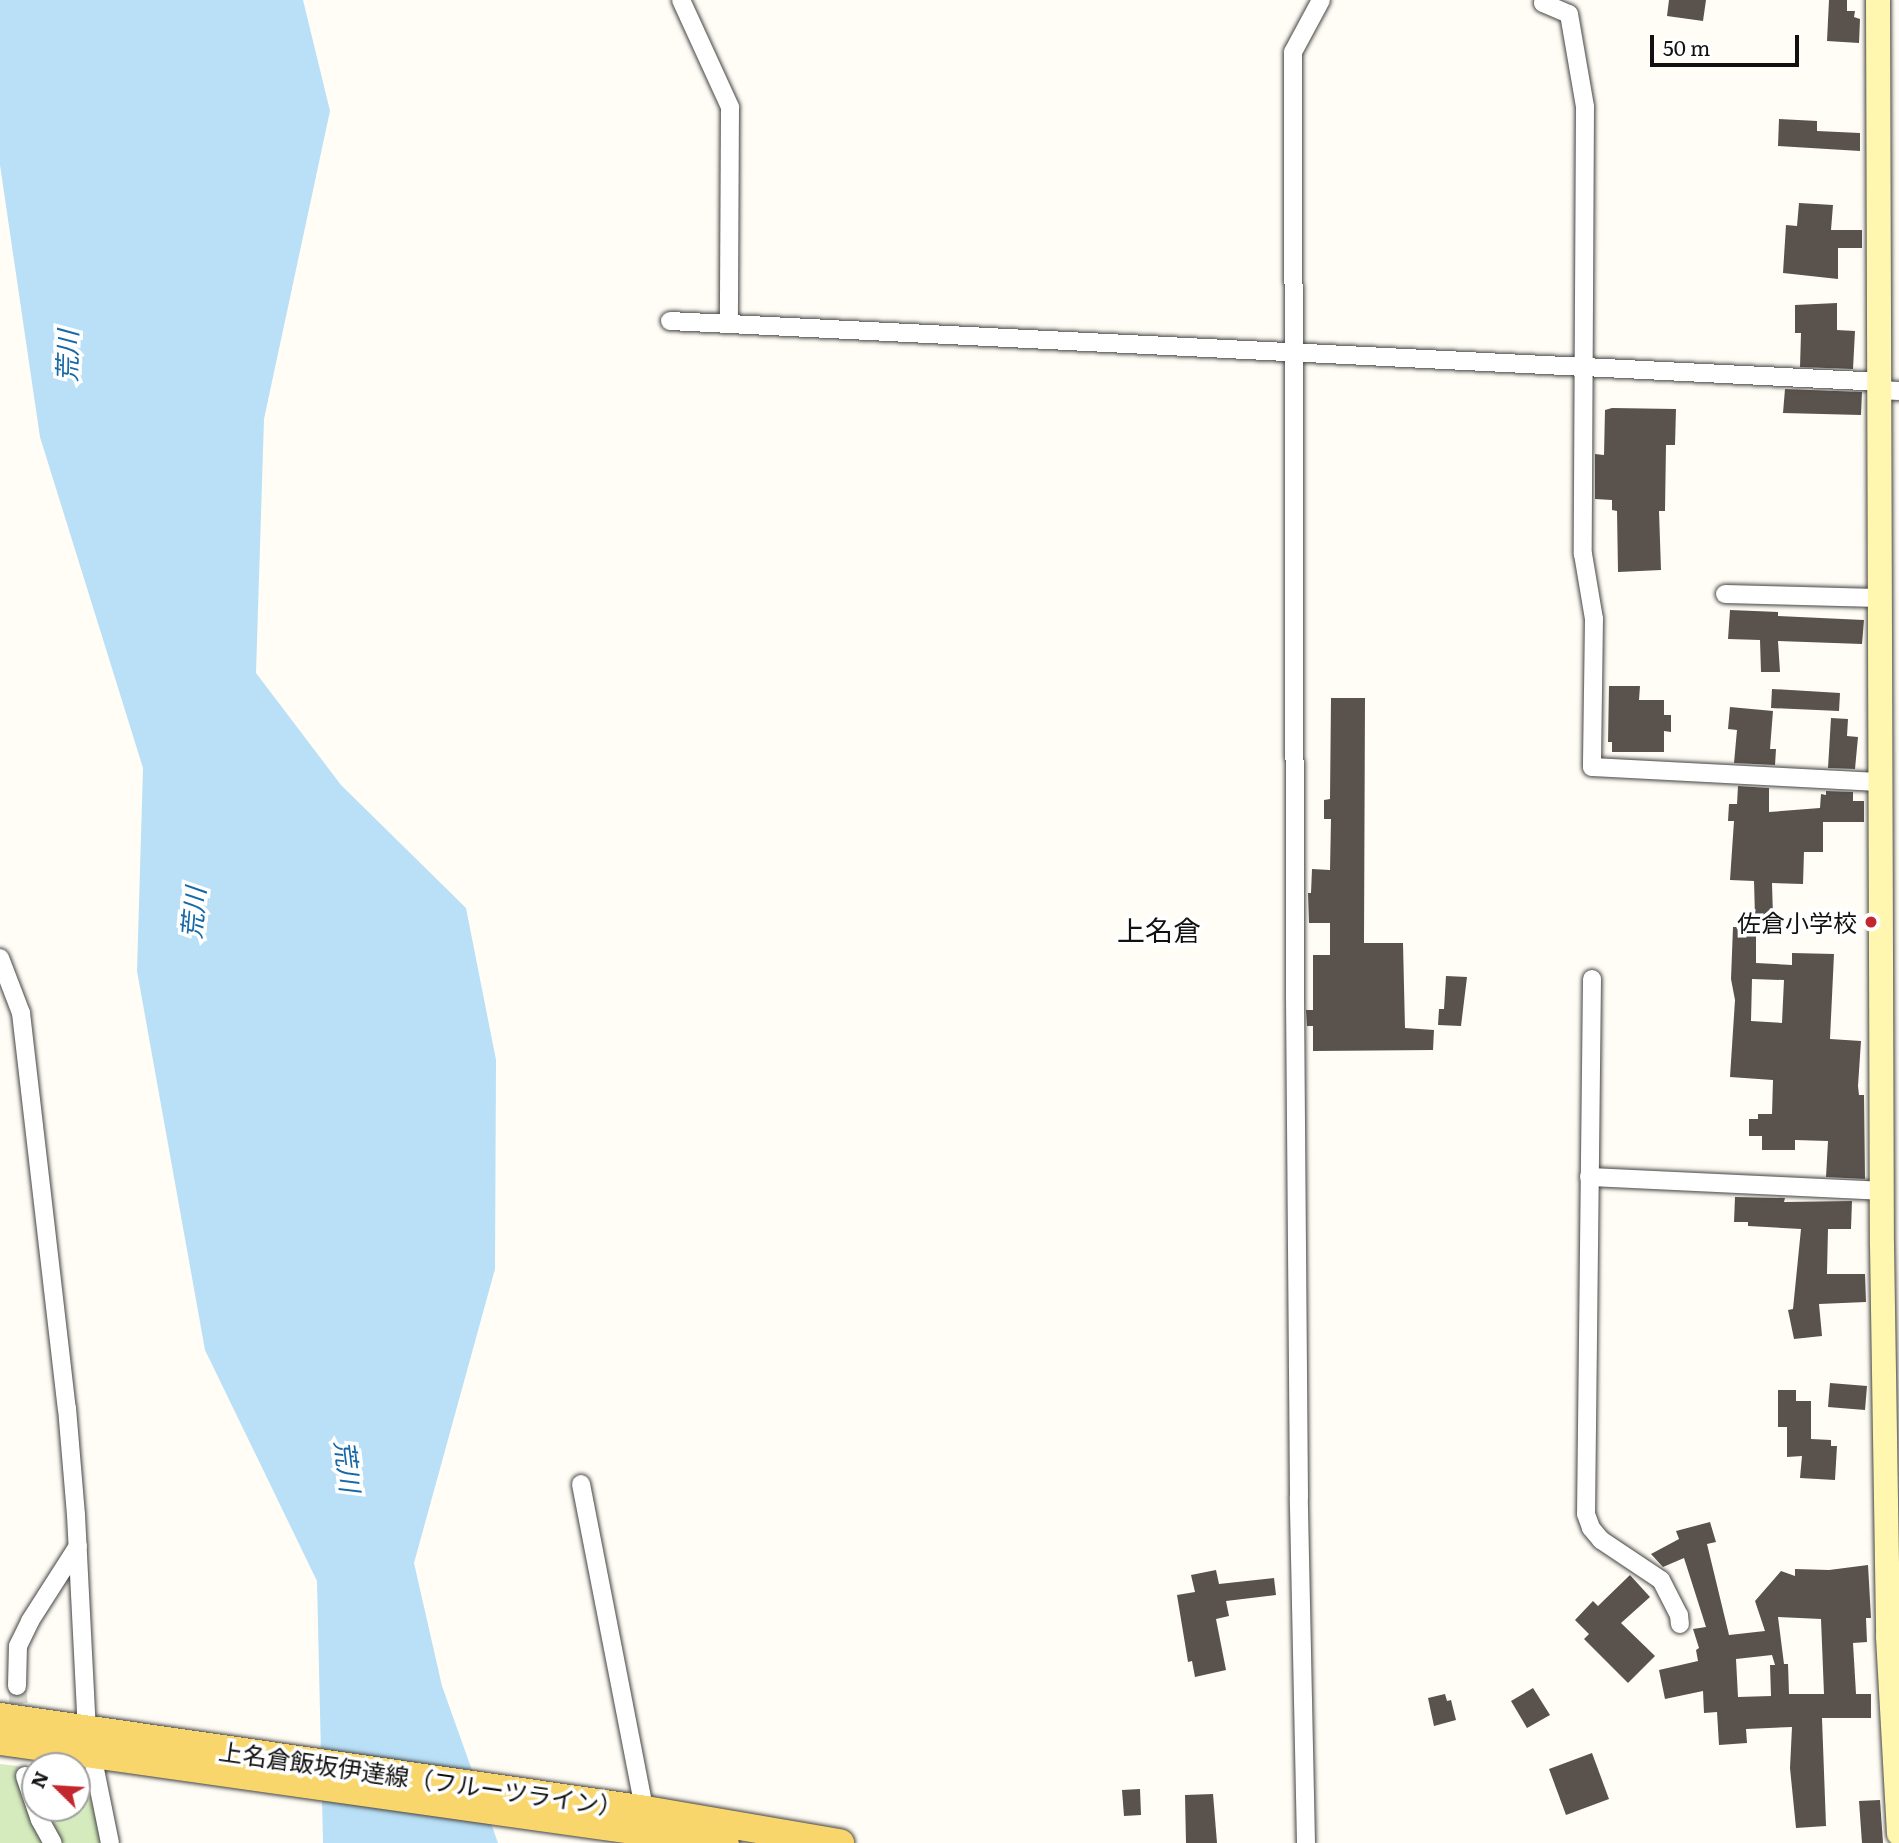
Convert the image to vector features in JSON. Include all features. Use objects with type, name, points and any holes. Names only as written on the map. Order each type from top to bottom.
[{"type":"main road","name":"上名倉飯坂伊達線（フルーツライン）","points":[[0,1717],[98,1743],[639,1824],[840,1843]]},
{"type":"main road","name":"上名倉飯坂伊達線（フルーツライン）","points":[[0,1741],[98,1743]]},
{"type":"main road","name":"上名倉飯坂伊達線（フルーツライン）","points":[[639,1824],[727,1843]]},
{"type":"street","points":[[681,0],[730,107],[729,324]]},
{"type":"street","points":[[1306,1843],[1299,1497],[1293,52],[1321,0]]},
{"type":"street","points":[[1544,0],[1543,3],[1569,14],[1585,107],[1586,366],[1583,554],[1594,619],[1592,767],[1879,782]]},
{"type":"street","points":[[1878,0],[1887,388],[1879,598],[1889,712],[1879,782],[1882,1191],[1891,1244],[1894,1637],[1899,1834]]},
{"type":"street","points":[[670,321],[1586,366],[1887,388]]},
{"type":"street","points":[[1726,594],[1879,598]]},
{"type":"street","points":[[0,958],[21,1013],[67,1408],[78,1546],[110,1843]]},
{"type":"street","points":[[1592,979],[1586,1514],[1591,1528],[1601,1541],[1661,1580],[1679,1615],[1680,1624]]},
{"type":"street","points":[[1590,1177],[1882,1191]]},
{"type":"street","points":[[581,1485],[639,1824]]},
{"type":"street","points":[[17,1685],[18,1646],[36,1611],[78,1546]]},
{"type":"street","points":[[41,1822],[53,1843]]},
{"type":"green space","points":[[0,1764],[21,1766],[21,1822],[91,1822],[91,1798],[102,1843],[0,1843]]},
{"type":"water","name":"荒川","points":[[0,0],[303,0],[330,111],[264,419],[256,673],[341,785],[466,908],[496,1060],[495,1269],[414,1563],[442,1686],[498,1843],[323,1843],[317,1581],[205,1350],[137,971],[143,768],[40,437],[0,165]]},
{"type":"building","points":[[1669,0],[1706,0],[1703,21],[1667,16]]},
{"type":"building","points":[[1829,0],[1847,0],[1847,11],[1855,11],[1854,17],[1860,19],[1859,43],[1827,41]]},
{"type":"building","points":[[1779,119],[1817,121],[1817,131],[1860,133],[1860,151],[1778,146]]},
{"type":"building","points":[[1799,203],[1833,205],[1831,230],[1862,230],[1862,248],[1838,248],[1838,279],[1783,273],[1786,225],[1797,226]]},
{"type":"building","points":[[1837,303],[1837,330],[1855,331],[1853,369],[1800,367],[1801,333],[1795,333],[1795,305]]},
{"type":"building","points":[[1785,389],[1862,392],[1861,415],[1783,413]]},
{"type":"building","points":[[1676,409],[1675,445],[1666,445],[1665,511],[1659,511],[1661,570],[1618,572],[1617,511],[1612,510],[1612,500],[1595,499],[1595,454],[1604,455],[1605,410]]},
{"type":"building","points":[[1730,610],[1778,612],[1778,616],[1864,620],[1862,644],[1778,641],[1780,672],[1761,672],[1760,640],[1728,639]]},
{"type":"building","points":[[1609,686],[1640,686],[1639,700],[1664,700],[1664,715],[1671,715],[1671,732],[1664,731],[1664,752],[1612,752],[1612,742],[1608,742]]},
{"type":"building","points":[[1772,689],[1840,693],[1839,711],[1771,708]]},
{"type":"building","points":[[1331,698],[1365,698],[1364,943],[1403,943],[1405,1028],[1434,1030],[1433,1050],[1313,1051],[1313,1026],[1307,1026],[1306,1010],[1313,1010],[1313,955],[1330,955],[1330,923],[1309,923],[1308,893],[1311,893],[1312,869],[1330,870],[1331,819],[1324,819],[1324,800],[1330,799]]},
{"type":"building","points":[[1730,707],[1773,711],[1770,749],[1776,749],[1775,765],[1734,763],[1737,730],[1728,729]]},
{"type":"building","points":[[1831,718],[1848,719],[1847,736],[1858,737],[1855,769],[1828,768]]},
{"type":"building","points":[[1738,786],[1769,788],[1769,812],[1820,808],[1821,794],[1826,795],[1826,791],[1853,792],[1853,801],[1864,801],[1864,822],[1823,822],[1823,852],[1804,852],[1803,884],[1772,883],[1773,917],[1755,917],[1754,881],[1730,880],[1734,821],[1728,821],[1729,804],[1737,804]]},
{"type":"building","points":[[1733,927],[1756,927],[1756,963],[1792,965],[1792,953],[1834,954],[1830,1039],[1861,1041],[1858,1086],[1859,1095],[1864,1095],[1865,1179],[1826,1177],[1828,1141],[1795,1140],[1795,1150],[1762,1150],[1762,1136],[1749,1136],[1749,1119],[1758,1119],[1758,1114],[1772,1114],[1773,1080],[1730,1077],[1735,1000],[1731,979]],"holes":[[[1752,979],[1784,980],[1782,1023],[1751,1021]]]},
{"type":"building","points":[[1446,976],[1467,977],[1461,1026],[1438,1025],[1439,1009],[1444,1009]]},
{"type":"building","points":[[1735,1197],[1785,1198],[1784,1202],[1852,1201],[1851,1229],[1828,1229],[1827,1274],[1865,1274],[1866,1302],[1819,1304],[1822,1336],[1794,1339],[1788,1310],[1793,1309],[1801,1229],[1748,1226],[1748,1222],[1734,1222]]},
{"type":"building","points":[[1830,1383],[1867,1386],[1865,1410],[1828,1407]]},
{"type":"building","points":[[1778,1390],[1796,1390],[1796,1401],[1811,1401],[1811,1439],[1831,1440],[1831,1446],[1837,1446],[1835,1480],[1800,1478],[1802,1456],[1787,1457],[1787,1427],[1778,1427]]},
{"type":"building","points":[[1710,1522],[1716,1542],[1707,1544],[1729,1635],[1765,1631],[1755,1601],[1781,1571],[1795,1576],[1795,1569],[1829,1570],[1868,1565],[1871,1618],[1866,1618],[1867,1642],[1853,1643],[1856,1694],[1871,1694],[1871,1718],[1822,1718],[1826,1826],[1796,1828],[1790,1768],[1792,1727],[1746,1729],[1747,1743],[1719,1745],[1717,1712],[1704,1713],[1703,1691],[1665,1699],[1659,1670],[1698,1661],[1696,1650],[1699,1648],[1693,1629],[1706,1627],[1684,1558],[1663,1567],[1651,1554],[1679,1539],[1676,1531]],"holes":[[[1778,1617],[1821,1619],[1824,1694],[1789,1694],[1788,1664],[1784,1664]],[[1772,1655],[1775,1665],[1770,1665],[1771,1696],[1738,1697],[1736,1659]]]},
{"type":"building","points":[[1216,1570],[1219,1584],[1274,1578],[1276,1595],[1226,1601],[1229,1616],[1216,1619],[1226,1670],[1195,1677],[1192,1661],[1188,1662],[1177,1595],[1195,1592],[1191,1575]]},
{"type":"building","points":[[1630,1575],[1650,1597],[1621,1623],[1655,1656],[1628,1683],[1584,1639],[1589,1634],[1575,1620],[1593,1601],[1598,1606]]},
{"type":"building","points":[[1533,1688],[1550,1715],[1527,1728],[1511,1701]]},
{"type":"building","points":[[1445,1694],[1447,1701],[1451,1700],[1456,1720],[1434,1726],[1428,1698]]},
{"type":"building","points":[[1592,1753],[1609,1799],[1566,1815],[1549,1769]]},
{"type":"building","points":[[1140,1789],[1141,1815],[1124,1816],[1122,1790]]},
{"type":"building","points":[[1213,1794],[1217,1843],[1186,1843],[1185,1795]]},
{"type":"building","points":[[1880,1800],[1883,1843],[1862,1843],[1859,1801]]},
{"type":"tunnel","points":[[17,1686],[23,1752]]},
{"type":"place","name":"佐倉小学校","points":[[1871,922]]},
{"type":"district","name":"上名倉","points":[[1159,929]]}]
